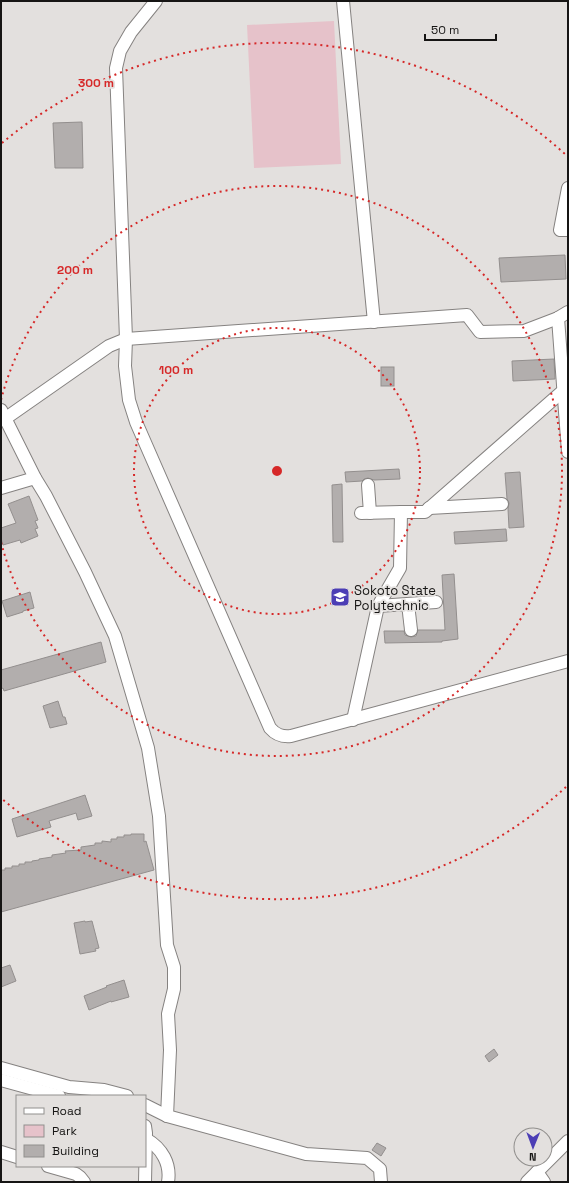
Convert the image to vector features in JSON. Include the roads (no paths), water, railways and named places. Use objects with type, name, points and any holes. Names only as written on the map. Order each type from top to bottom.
[{"type":"street","points":[[156,1],[131,32],[120,51],[116,68],[126,339],[125,366],[129,400],[136,422],[270,728],[281,736],[291,736],[568,661]]},
{"type":"street","points":[[343,1],[374,322]]},
{"type":"street","points":[[568,188],[560,230],[568,230]]},
{"type":"street","points":[[167,1116],[170,1050],[168,1014],[174,989],[174,967],[167,945],[159,816],[148,748],[115,636],[85,572],[3,416],[109,346],[126,339],[467,315],[480,332],[524,331],[563,315],[568,452]]},
{"type":"street","points":[[368,485],[365,513],[425,512],[565,384]]},
{"type":"street","points":[[1,488],[35,478]]},
{"type":"street","points":[[429,508],[502,504]]},
{"type":"street","points":[[353,720],[378,606],[400,568],[401,512]]},
{"type":"street","points":[[378,606],[436,602]]},
{"type":"street","points":[[408,604],[411,630]]},
{"type":"street","points":[[1,1068],[69,1087],[104,1090],[123,1095]]},
{"type":"street","points":[[1,1080],[55,1095]]},
{"type":"street","points":[[146,1106],[167,1116],[306,1154],[367,1158],[380,1169],[381,1182]]},
{"type":"street","points":[[146,1130],[146,1139],[157,1147],[165,1158],[169,1172],[168,1182]]},
{"type":"street","points":[[527,1182],[568,1141]]},
{"type":"street","points":[[1,1152],[16,1156]]},
{"type":"street","points":[[52,1167],[76,1174],[84,1182]]},
{"type":"street","points":[[144,1182],[145,1167]]},
{"type":"street","points":[[537,1172],[544,1182]]},
{"type":"place","name":"Sokoto State Polytechnic","points":[[340,597]]}]
